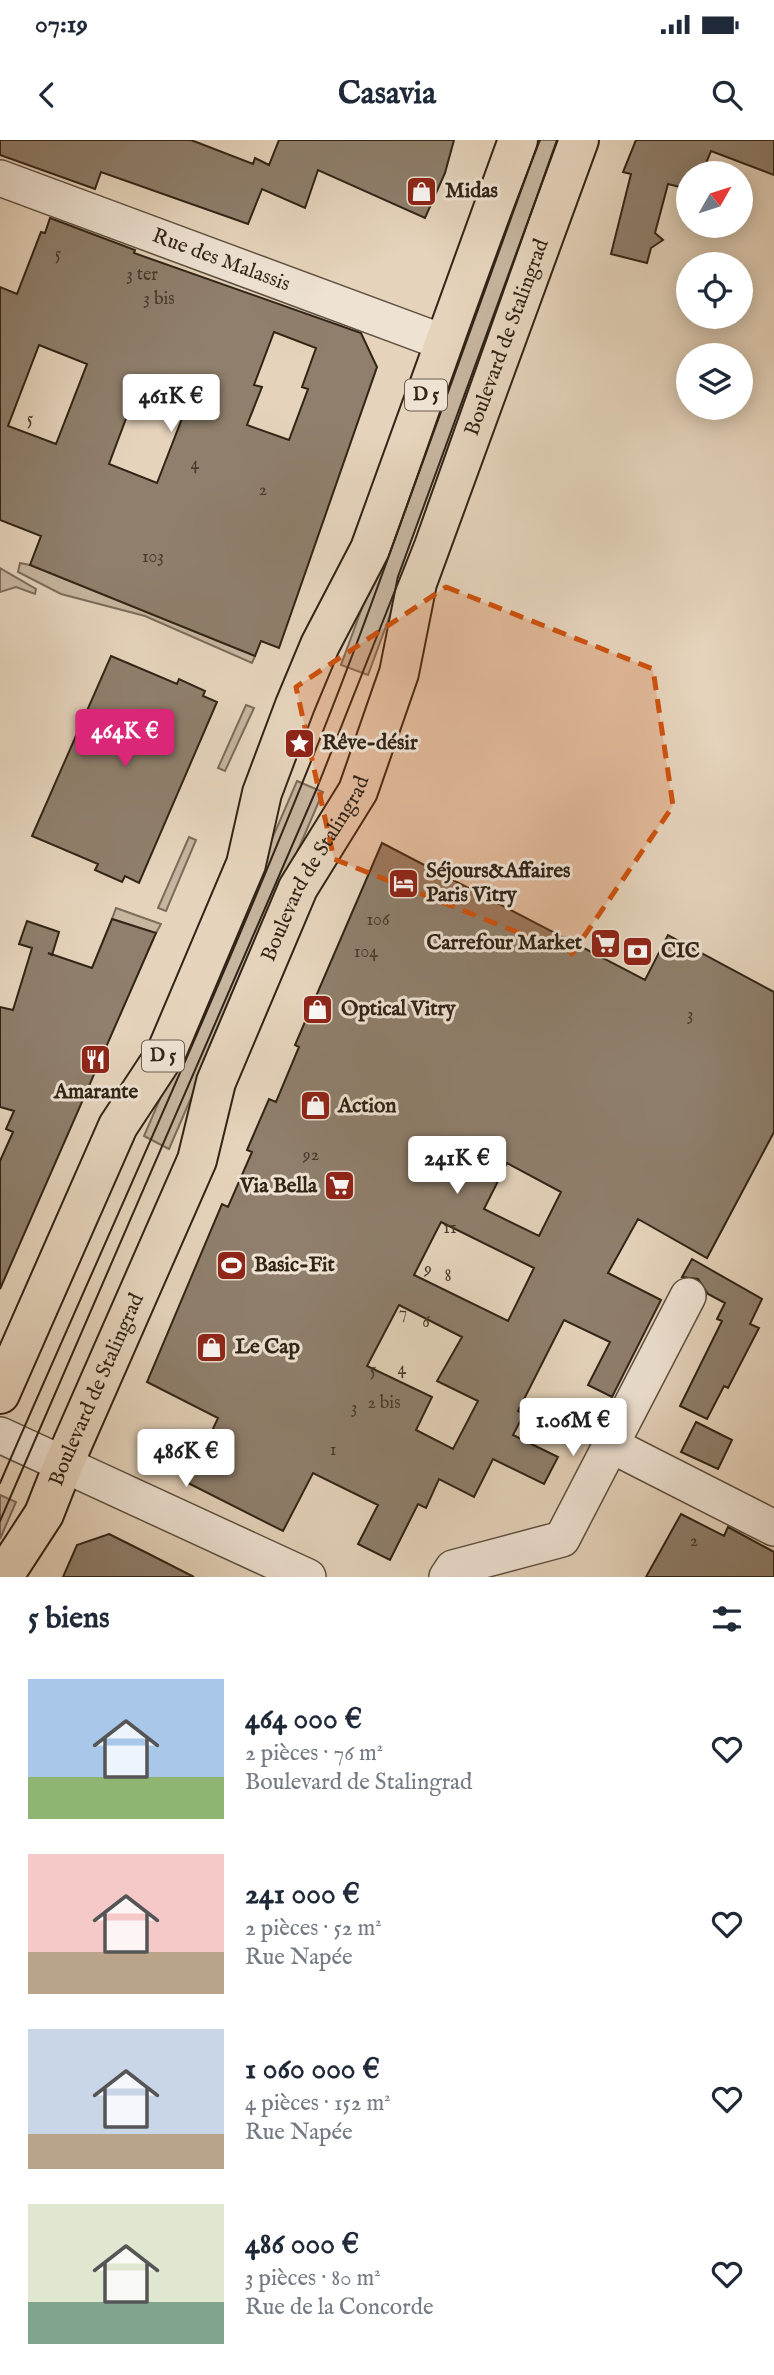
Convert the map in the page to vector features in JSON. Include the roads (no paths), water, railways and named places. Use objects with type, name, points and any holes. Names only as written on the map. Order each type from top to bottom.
[{"type":"main road","name":"D 5","points":[[0,1395],[118,1126],[166,1053],[246,864],[262,793],[295,705],[320,645],[370,549],[518,140]]},
{"type":"main road","name":"Boulevard de Stalingrad","points":[[3,1577],[44,1514],[197,1160],[216,1082],[298,888],[358,791],[399,673],[418,583],[579,140]]},
{"type":"street","name":"Rue des Malassis","points":[[0,178],[445,342]]},
{"type":"street","points":[[447,1577],[453,1568],[562,1539],[688,1296]]},
{"type":"street","points":[[12,1441],[308,1577]]},
{"type":"street","points":[[611,1445],[774,1528]]},
{"type":"tram line","points":[[0,1483],[208,1008],[327,721],[540,140]]},
{"type":"tram line","points":[[0,1521],[317,788],[415,540],[557,140]]},
{"type":"place","name":"Midas","points":[[422,191]]},
{"type":"place","name":"Rêve-désir","points":[[299,743]]},
{"type":"place","name":"Séjours&Affaires Paris Vitry","points":[[403,883]]},
{"type":"place","name":"Carrefour Market","points":[[605,943]]},
{"type":"place","name":"CIC","points":[[638,951]]},
{"type":"place","name":"Optical Vitry","points":[[318,1009]]},
{"type":"place","name":"Amarante","points":[[96,1060]]},
{"type":"place","name":"Action","points":[[315,1106]]},
{"type":"place","name":"Via Bella","points":[[340,1186]]},
{"type":"place","name":"Basic-Fit","points":[[231,1265]]},
{"type":"place","name":"Le Cap","points":[[212,1347]]}]
